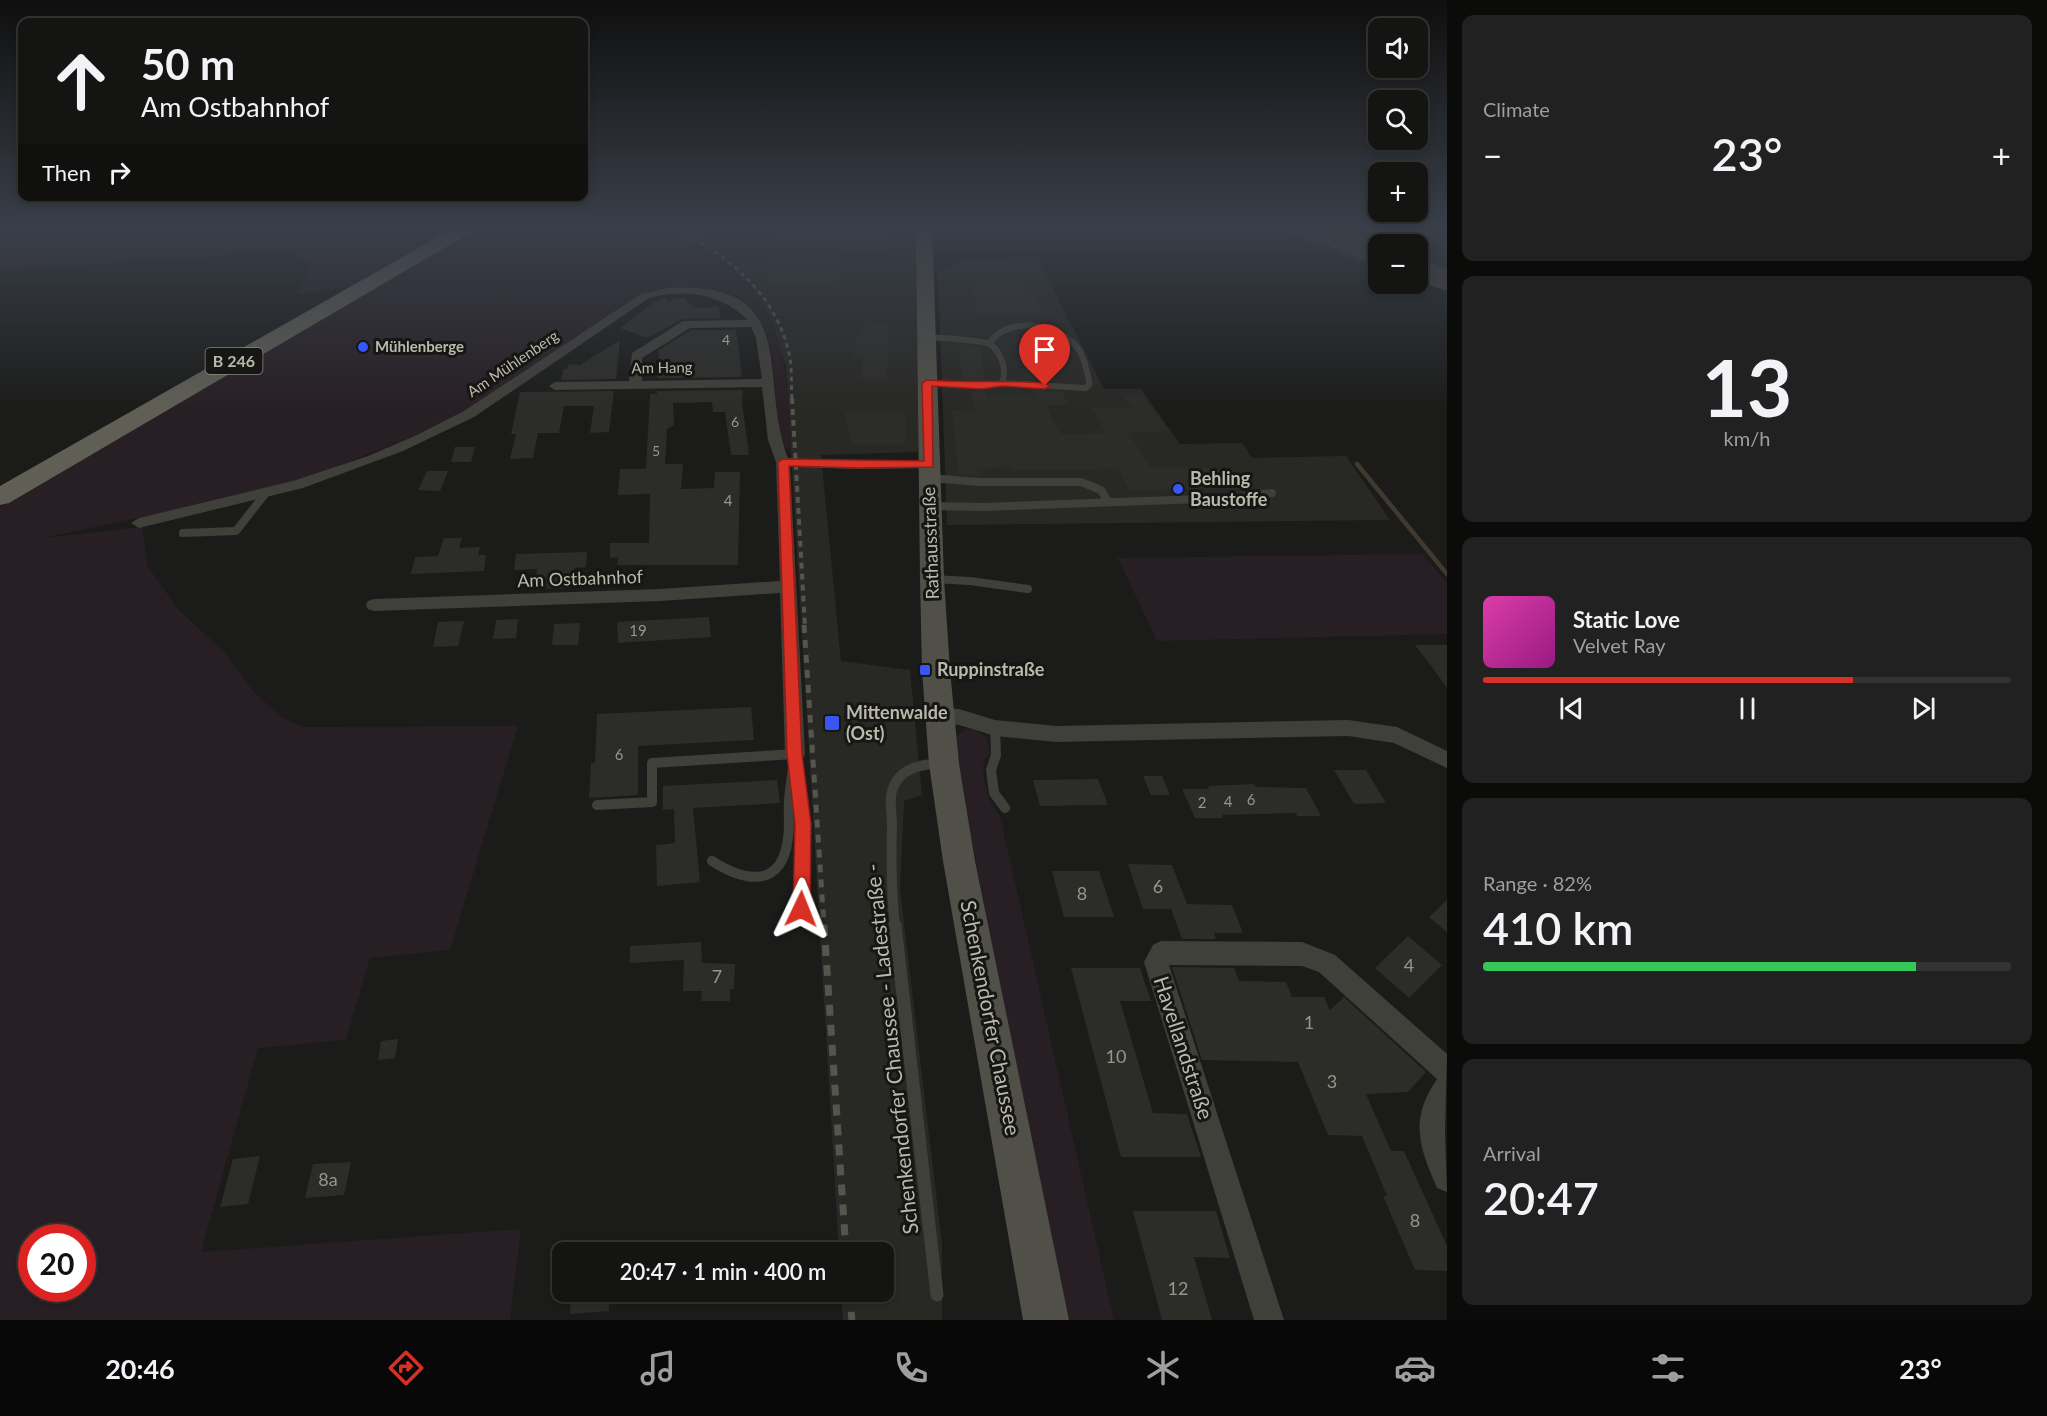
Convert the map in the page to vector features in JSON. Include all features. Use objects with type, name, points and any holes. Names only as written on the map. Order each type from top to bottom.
[{"type":"main road","name":"B 246","points":[[0,497],[362,288]]},
{"type":"main road","name":"Rathausstraße","points":[[925,288],[932,579],[939,716]]},
{"type":"main road","name":"Schenkendorfer Chaussee","points":[[939,716],[957,850],[1046,1320]]},
{"type":"street","name":"Am Mühlenberg","points":[[140,524],[265,494],[328,475],[442,429],[468,414],[630,304],[657,292],[683,290],[722,296],[739,303],[756,323],[764,342],[770,383],[772,440],[783,462]]},
{"type":"street","points":[[634,385],[636,356],[687,324],[756,323]]},
{"type":"street","name":"Am Hang","points":[[555,386],[770,383]]},
{"type":"street","points":[[795,754],[783,462],[929,471]]},
{"type":"street","name":"Am Ostbahnhof","points":[[374,605],[660,596],[787,587]]},
{"type":"street","points":[[939,716],[959,717],[995,728],[1056,734],[1347,728],[1397,735],[1447,760]]},
{"type":"street","name":"Havellandstraße","points":[[1269,1320],[1156,962],[1161,953],[1302,954],[1327,963],[1447,1071]]},
{"type":"street","points":[[1447,1086],[1437,1100],[1430,1125],[1435,1151],[1447,1178]]},
{"type":"lane","points":[[927,383],[982,386],[1002,383],[1085,387],[1089,385],[1080,349],[1056,331],[1047,328],[1013,326],[999,329],[992,335],[989,344]]},
{"type":"lane","points":[[926,337],[989,344],[1001,356],[1004,378],[1002,383]]},
{"type":"lane","points":[[929,471],[979,482],[1081,482],[1101,490],[1108,502]]},
{"type":"lane","points":[[930,506],[985,507],[1228,498],[1272,493]]},
{"type":"lane","points":[[183,533],[236,531],[265,494]]},
{"type":"lane","points":[[932,579],[970,581],[1028,589]]},
{"type":"lane","points":[[995,728],[996,755],[992,770],[994,793],[1005,808]]},
{"type":"lane","points":[[597,806],[652,802],[652,762],[795,754]]},
{"type":"lane","points":[[712,861],[727,872],[748,879],[766,877],[779,865],[788,846],[789,798],[795,754]]},
{"type":"lane","points":[[795,754],[803,824],[801,909]]},
{"type":"lane","name":"Schenkendorfer Chaussee - Ladestraße -","points":[[937,1295],[891,889],[892,791],[900,777],[912,767],[925,762],[944,764]]},
{"type":"shaded area","points":[[300,288],[346,288],[300,294],[296,292]]},
{"type":"shaded area","points":[[374,288],[749,288],[770,320],[779,343],[784,368],[791,452],[782,445],[771,350],[764,328],[753,310],[735,297],[709,289],[674,288],[641,297],[440,426],[272,489],[44,538],[142,527],[148,567],[179,610],[225,653],[253,691],[281,717],[303,727],[518,726],[450,950],[370,958],[346,1040],[258,1048],[201,1252],[521,1229],[510,1320],[0,1320],[0,507]]},
{"type":"shaded area","points":[[752,288],[920,288],[918,452],[821,455],[841,661],[910,670],[922,795],[904,801],[900,889],[942,1244],[942,1320],[843,1320],[842,1302],[894,1302],[894,1242],[838,1242],[786,367],[771,320]]},
{"type":"shaded area","points":[[939,288],[1053,288],[1104,389],[1141,389],[1180,444],[1242,443],[1252,458],[1346,456],[1390,520],[947,525]]},
{"type":"shaded area","points":[[1422,554],[1447,582],[1447,634],[1157,641],[1119,560],[1114,558]]},
{"type":"shaded area","points":[[965,729],[974,730],[987,737],[990,754],[984,759],[985,783],[989,797],[1000,816],[1114,1320],[1065,1320],[957,765],[955,738]]},
{"type":"building","points":[[971,288],[1023,288],[1024,290],[1032,290],[1043,315],[979,314]]},
{"type":"building","points":[[684,297],[694,308],[719,307],[720,318],[683,319],[647,338],[620,328],[657,300],[665,298],[668,301]]},
{"type":"building","points":[[869,323],[888,325],[887,380],[861,378],[863,358],[854,358],[856,338]]},
{"type":"building","points":[[691,330],[736,330],[742,377],[657,378],[659,350]]},
{"type":"building","points":[[620,340],[616,379],[561,380],[563,369],[567,369],[568,364],[580,365]]},
{"type":"building","points":[[959,345],[981,347],[984,380],[962,380]]},
{"type":"building","points":[[1040,367],[1042,370],[1049,370],[1056,381],[1027,379],[1021,368]]},
{"type":"building","points":[[743,390],[742,402],[749,455],[731,455],[725,412],[713,412],[712,402],[673,403],[674,425],[667,429],[665,464],[683,464],[681,489],[714,488],[715,472],[740,472],[738,565],[617,565],[618,557],[610,558],[610,543],[649,543],[650,494],[618,495],[620,469],[646,469],[650,394],[657,394],[657,391]]},
{"type":"building","points":[[1032,390],[1062,392],[1069,405],[1046,405],[1060,434],[1106,433],[1092,408],[1131,407],[1123,396],[1143,395],[1168,431],[1129,433],[1150,467],[1227,468],[1237,485],[1220,485],[1222,488],[1129,490],[1118,469],[977,468],[978,476],[958,474],[952,410],[975,412],[970,391],[986,391],[986,396],[1035,395]]},
{"type":"building","points":[[614,391],[609,432],[590,433],[594,406],[564,406],[559,433],[538,433],[533,458],[510,459],[516,434],[511,434],[520,392]]},
{"type":"building","points":[[844,411],[905,411],[905,444],[852,444]]},
{"type":"building","points":[[455,447],[475,447],[471,462],[451,462]]},
{"type":"building","points":[[427,471],[448,471],[440,491],[418,490]]},
{"type":"building","points":[[444,538],[462,538],[459,548],[480,547],[478,555],[486,555],[484,571],[411,574],[415,557],[438,556]]},
{"type":"building","points":[[587,552],[586,567],[574,568],[572,588],[534,589],[537,569],[514,570],[516,554]]},
{"type":"building","points":[[709,617],[711,637],[618,643],[617,622]]},
{"type":"building","points":[[518,619],[516,638],[493,639],[496,620]]},
{"type":"building","points":[[464,621],[458,646],[433,647],[438,622]]},
{"type":"building","points":[[580,623],[578,645],[552,645],[554,624]]},
{"type":"building","points":[[1415,645],[1447,645],[1447,688],[1432,667]]},
{"type":"building","points":[[751,707],[754,740],[638,746],[638,795],[589,798],[591,763],[595,763],[597,714]]},
{"type":"building","points":[[1334,770],[1366,770],[1386,803],[1354,804]]},
{"type":"building","points":[[1143,776],[1162,776],[1170,795],[1151,795]]},
{"type":"building","points":[[1098,779],[1108,805],[1040,806],[1033,780]]},
{"type":"building","points":[[777,780],[780,803],[693,808],[700,882],[657,886],[656,845],[675,843],[674,809],[663,810],[663,786]]},
{"type":"building","points":[[1254,784],[1256,787],[1306,788],[1321,816],[1297,816],[1296,813],[1195,818],[1182,789],[1209,789],[1208,786]]},
{"type":"building","points":[[1128,864],[1172,865],[1187,904],[1232,905],[1243,933],[1214,933],[1216,939],[1182,939],[1171,909],[1143,909]]},
{"type":"building","points":[[1052,871],[1099,871],[1114,917],[1064,917]]},
{"type":"building","points":[[1447,900],[1447,932],[1429,917]]},
{"type":"building","points":[[1408,936],[1442,965],[1409,998],[1375,968]]},
{"type":"building","points":[[701,942],[702,963],[735,964],[734,989],[730,989],[730,1001],[701,1001],[702,991],[683,991],[684,960],[630,963],[630,946]]},
{"type":"building","points":[[1172,967],[1234,968],[1239,981],[1286,982],[1292,997],[1324,997],[1330,1010],[1344,997],[1426,1072],[1408,1092],[1366,1094],[1391,1151],[1404,1151],[1447,1246],[1447,1271],[1415,1270],[1383,1196],[1387,1196],[1362,1136],[1328,1135],[1298,1062],[1202,1060]]},
{"type":"building","points":[[1071,968],[1140,968],[1151,1001],[1120,1001],[1153,1113],[1187,1114],[1201,1157],[1121,1157]]},
{"type":"building","points":[[398,1039],[395,1058],[378,1060],[381,1041]]},
{"type":"building","points":[[260,1156],[248,1204],[220,1207],[233,1159]]},
{"type":"building","points":[[351,1162],[344,1195],[305,1198],[313,1164]]},
{"type":"building","points":[[1133,1211],[1216,1211],[1230,1258],[1194,1257],[1212,1320],[1162,1320]]},
{"type":"building","points":[[571,1302],[609,1302],[609,1311],[570,1314]]},
{"type":"waterway","points":[[1357,464],[1447,574]]},
{"type":"railway","points":[[754,288],[774,313],[783,335],[790,358],[792,399]]},
{"type":"railway","points":[[792,398],[805,627]]},
{"type":"railway","points":[[804,625],[824,926]]},
{"type":"railway","points":[[824,925],[845,1242]]},
{"type":"railway","points":[[850,1302],[852,1320]]},
{"type":"place","name":"Mühlenberge","points":[[363,347]]},
{"type":"place","name":"Behling Baustoffe","points":[[1178,489]]},
{"type":"place","name":"Ruppinstraße","points":[[925,670]]},
{"type":"place","name":"Mittenwalde (Ost)","points":[[832,723]]},
{"type":"route","points":[[801,909],[803,824],[795,754],[783,462],[859,465],[929,464],[927,383],[963,386],[1002,383],[1045,386]]}]
